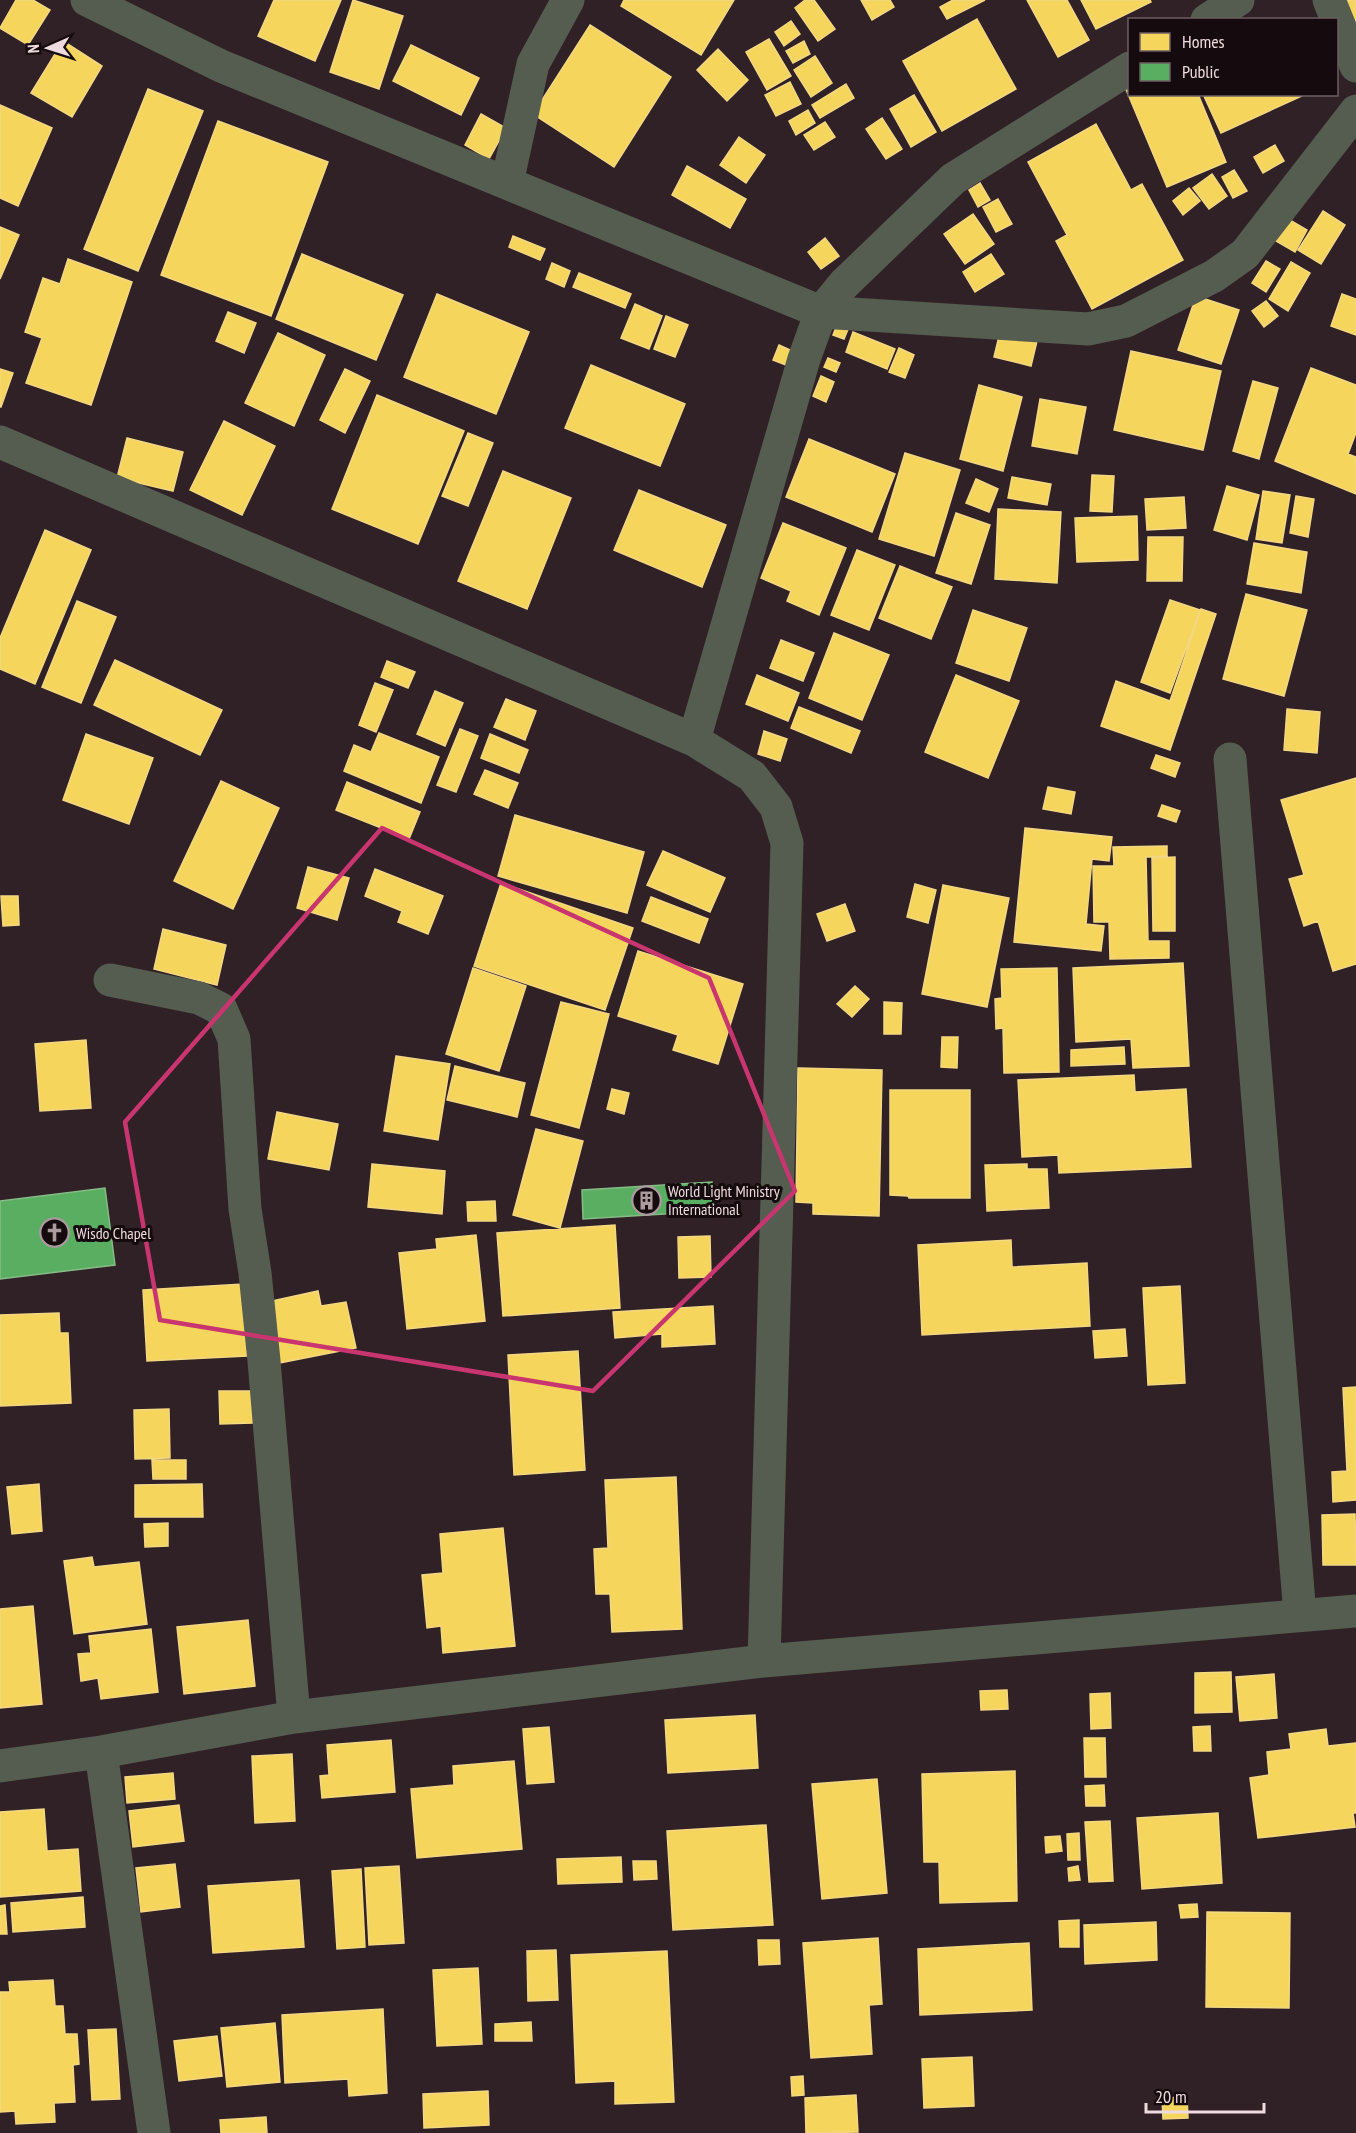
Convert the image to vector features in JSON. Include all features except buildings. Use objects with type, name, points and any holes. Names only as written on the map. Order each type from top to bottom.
[{"type":"street","points":[[87,0],[221,66],[821,312],[1088,329],[1126,321],[1214,276],[1245,254],[1356,111]]},
{"type":"street","points":[[507,183],[533,64],[568,0]]},
{"type":"street","points":[[1209,18],[1238,0]]},
{"type":"street","points":[[1329,0],[1336,18]]},
{"type":"street","points":[[1338,22],[1356,66]]},
{"type":"street","points":[[694,740],[804,359],[821,312],[844,284],[952,179],[1128,69]]},
{"type":"street","points":[[0,442],[694,740],[752,776],[776,807],[787,843],[764,1661]]},
{"type":"street","points":[[1230,759],[1300,1615]]},
{"type":"street","points":[[110,980],[199,998],[221,1009],[234,1039],[245,1209],[255,1273],[264,1360],[294,1717]]},
{"type":"street","points":[[0,1766],[101,1752],[294,1717],[764,1661],[1356,1611]]},
{"type":"street","points":[[101,1752],[154,2133]]},
{"type":"highlighted area","points":[[382,828],[709,978],[795,1191],[593,1391],[160,1320],[125,1122]]},
{"type":"place","name":"World Light Ministry International","points":[[647,1200]]},
{"type":"place","name":"Wisdo Chapel","points":[[55,1233]]}]
